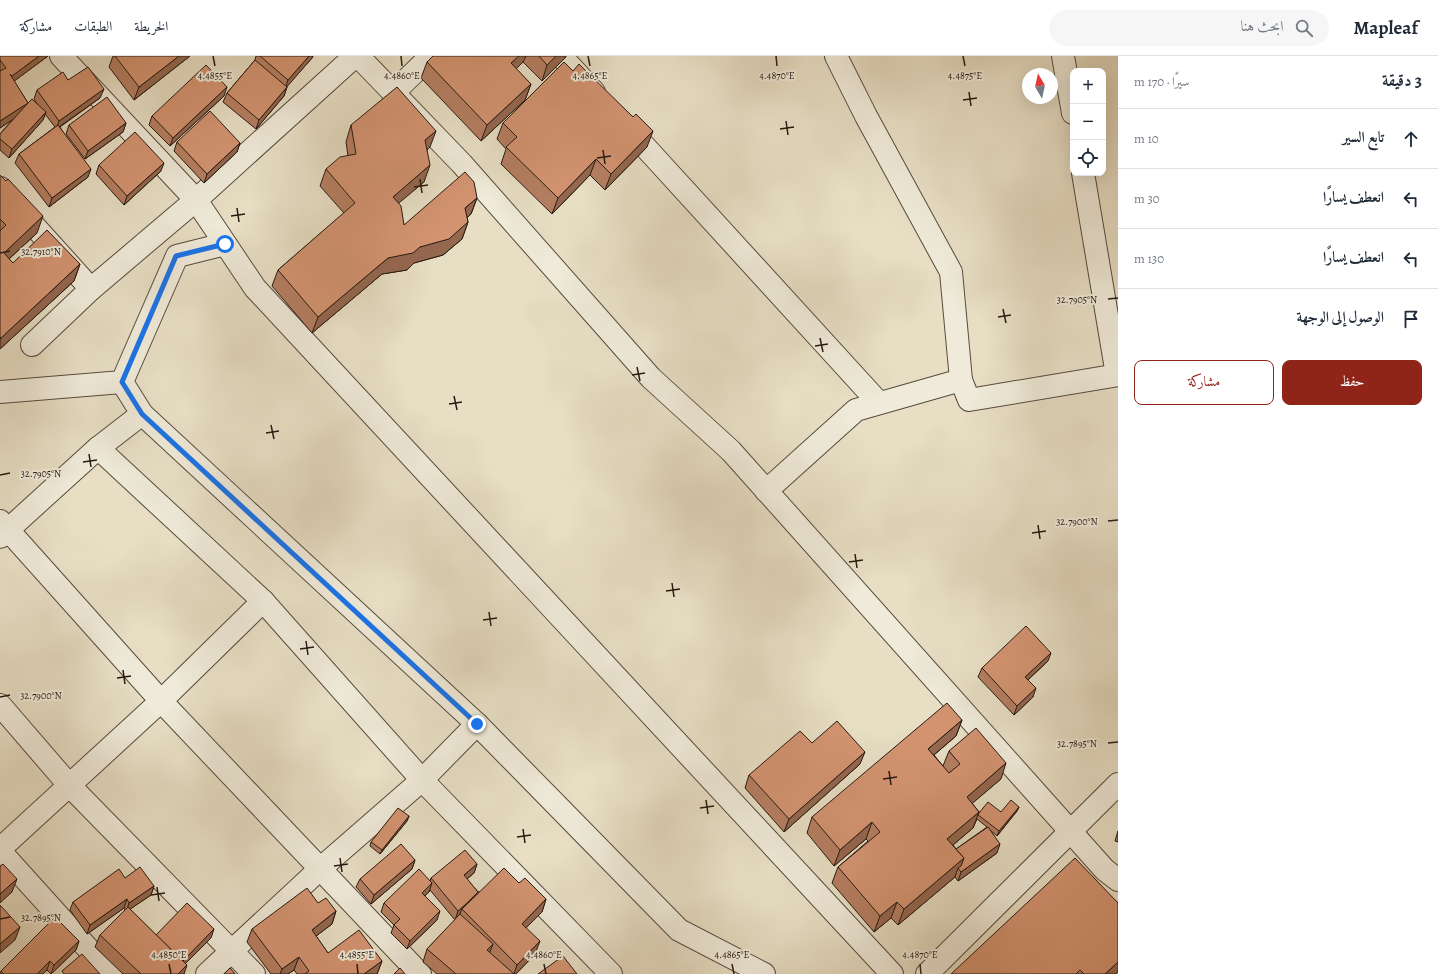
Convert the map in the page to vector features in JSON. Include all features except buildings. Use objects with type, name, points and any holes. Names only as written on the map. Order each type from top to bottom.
[{"type":"street","points":[[60,56],[196,200],[255,288],[892,974]]},
{"type":"street","points":[[32,345],[91,288],[196,200],[356,56],[462,164],[651,378],[731,451],[1105,870],[1118,880]]},
{"type":"street","points":[[393,93],[430,56]]},
{"type":"street","points":[[561,56],[879,404]]},
{"type":"street","points":[[836,56],[866,116],[951,272],[961,380],[970,400],[1117,375],[1084,176]]},
{"type":"street","points":[[1063,56],[1071,104]]},
{"type":"street","points":[[0,188],[91,288]]},
{"type":"street","points":[[122,382],[176,256],[225,244]]},
{"type":"street","points":[[766,491],[856,410],[961,380]]},
{"type":"street","points":[[0,392],[122,382]]},
{"type":"street","points":[[122,382],[142,414],[477,724],[679,930],[764,974]]},
{"type":"street","points":[[142,414],[98,448],[3,529],[161,701],[420,974]]},
{"type":"street","points":[[98,448],[263,600],[422,780],[611,974]]},
{"type":"street","points":[[111,974],[0,850],[161,701],[263,600]]},
{"type":"street","points":[[0,705],[69,785],[254,974]]},
{"type":"street","points":[[207,974],[321,868],[422,780],[477,724]]},
{"type":"street","points":[[927,974],[1070,830],[1118,784]]},
{"type":"route","points":[[225,244],[176,256],[122,382],[142,414],[477,724]]}]
